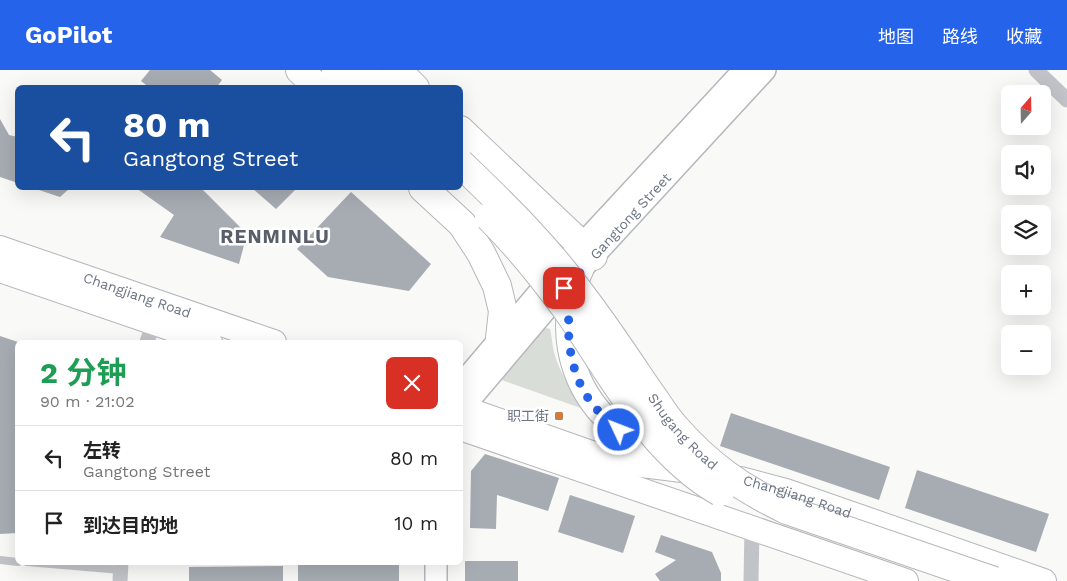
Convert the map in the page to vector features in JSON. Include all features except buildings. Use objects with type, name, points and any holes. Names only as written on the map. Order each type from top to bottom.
[{"type":"highway","points":[[300,70],[315,85]]},
{"type":"highway","points":[[336,70],[351,85]]},
{"type":"highway","points":[[362,70],[378,85]]},
{"type":"highway","points":[[397,70],[412,85]]},
{"type":"highway","points":[[463,133],[585,256]]},
{"type":"highway","name":"Shugang Road","points":[[463,166],[522,222],[552,257],[583,296],[674,426],[698,452],[726,476],[755,495],[787,510],[994,581]]},
{"type":"highway","points":[[425,190],[462,224],[481,253],[497,286],[503,312],[500,338]]},
{"type":"highway","name":"Shugang Road","points":[[462,190],[508,235],[567,311],[630,406],[655,438],[684,465],[721,493],[746,507],[782,523],[952,581]]},
{"type":"main road","name":"Changjiang Road","points":[[0,248],[153,323],[261,340]]},
{"type":"main road","points":[[585,256],[573,290],[568,318],[570,350],[578,380],[594,406],[619,430],[652,449],[709,473]]},
{"type":"main road","name":"Changjiang Road","points":[[0,270],[204,340]]},
{"type":"main road","points":[[463,409],[752,528],[906,581]]},
{"type":"main road","name":"Changjiang Road","points":[[463,409],[600,456],[634,464],[709,473],[748,480],[786,490],[1044,581]]},
{"type":"street","name":"Gangtong Street","points":[[463,406],[564,288],[585,256],[744,70]]},
{"type":"street","name":"Gangtong Street","points":[[463,404],[500,338],[585,256],[765,70]]},
{"type":"street","points":[[1036,70],[1067,100]]},
{"type":"street","points":[[751,581],[752,528]]},
{"type":"street","points":[[436,565],[436,581]]},
{"type":"lane","points":[[0,560],[15,562]]},
{"type":"lane","points":[[58,565],[121,571]]},
{"type":"shaded area","points":[[550,329],[554,352],[563,376],[572,391],[589,411],[496,378],[540,330]]},
{"type":"place","name":"职工街","points":[[559,416]]},
{"type":"district","name":"RENMINLU","points":[[275,236]]},
{"type":"route","points":[[564,288],[582,268],[573,290],[568,318],[570,350],[578,380],[594,406],[619,430]]}]
